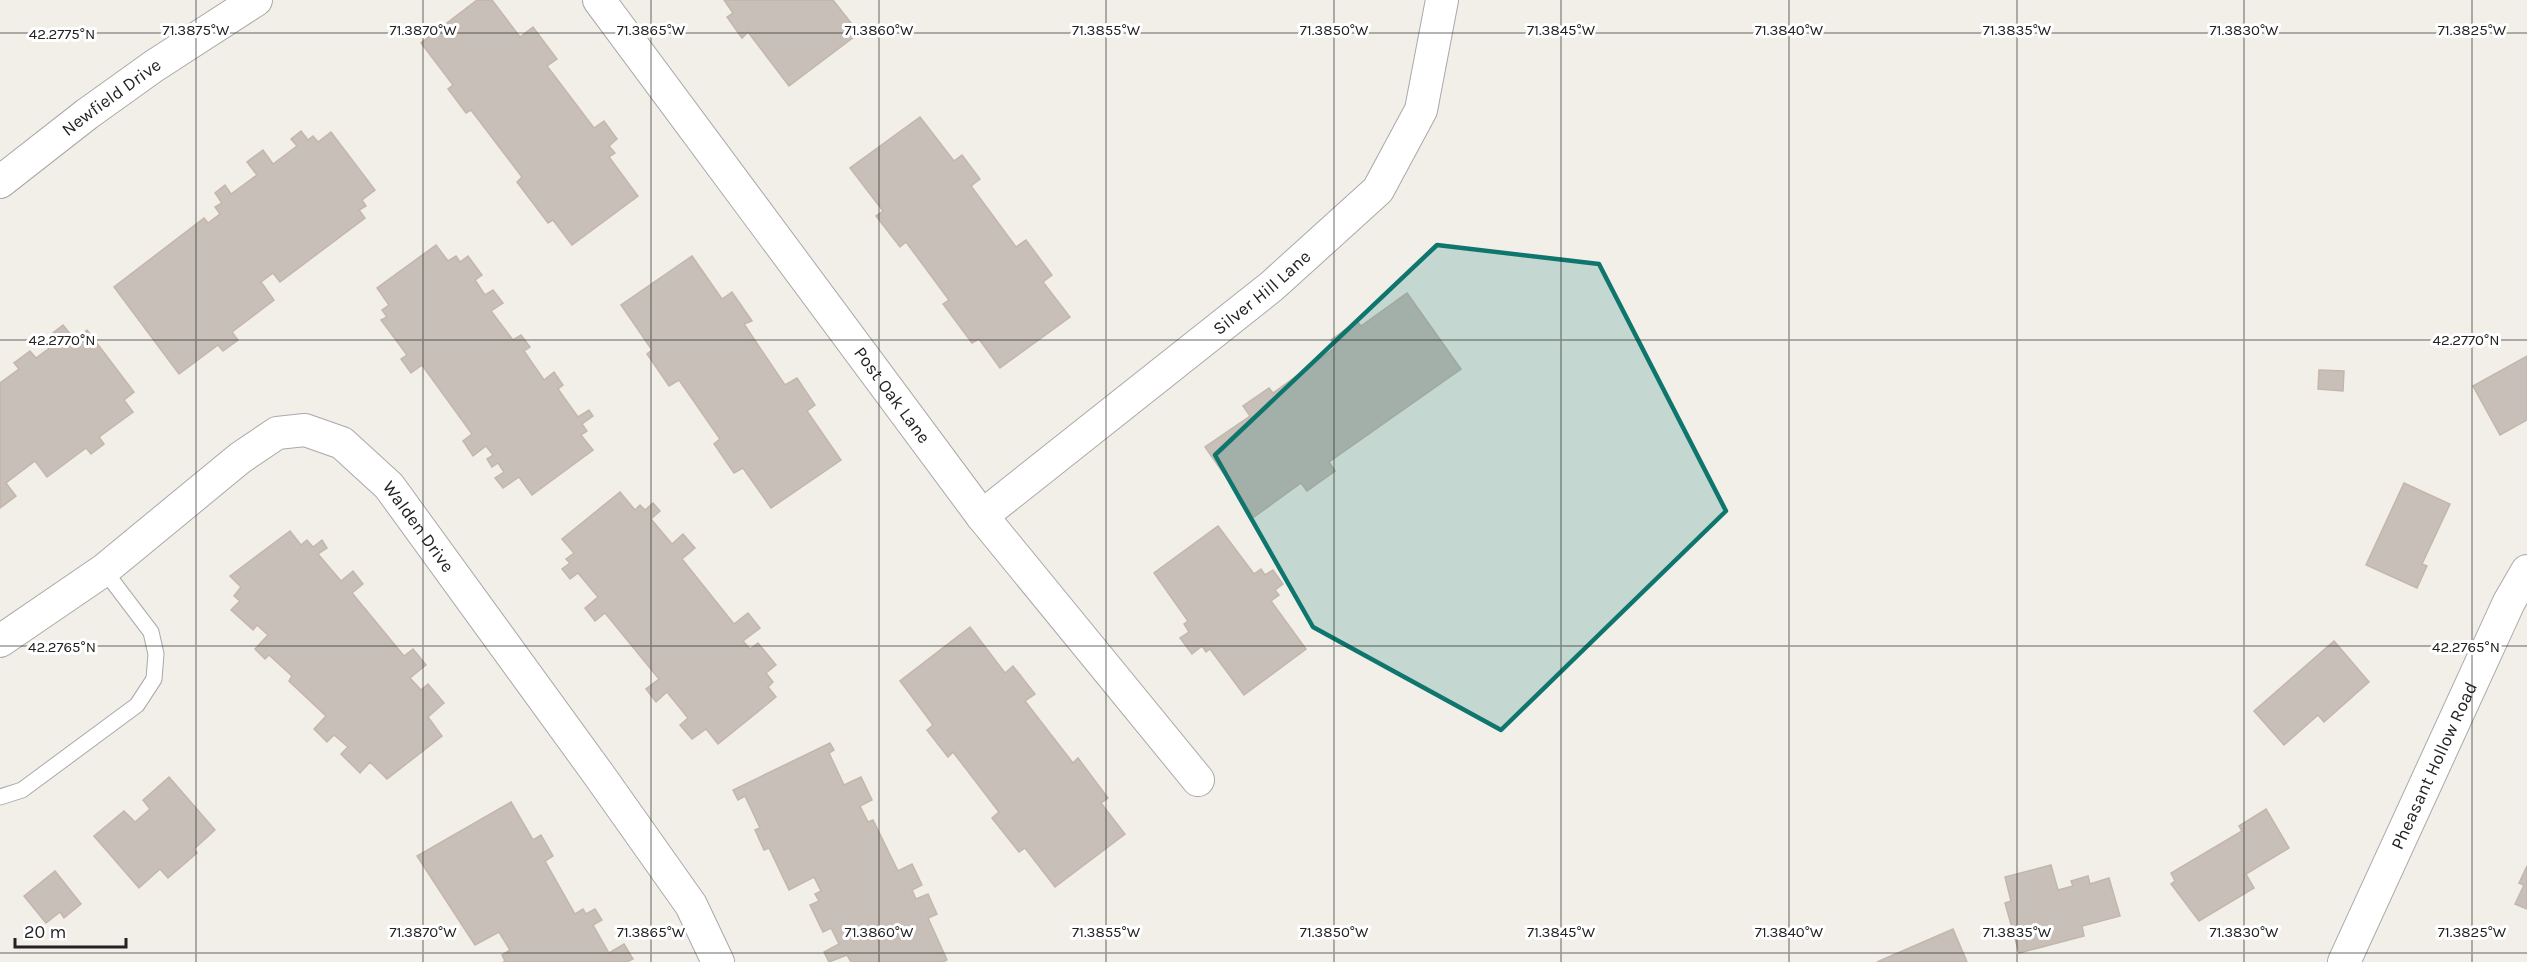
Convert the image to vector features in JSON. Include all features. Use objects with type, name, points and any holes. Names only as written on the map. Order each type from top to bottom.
[{"type":"street","name":"Newfield Drive","points":[[0,182],[87,114],[154,66],[256,0]]},
{"type":"street","name":"Post Oak Lane","points":[[599,0],[981,516],[1198,780]]},
{"type":"street","name":"Silver Hill Lane","points":[[981,516],[1272,286],[1378,190],[1421,110],[1442,0]]},
{"type":"street","name":"Walden Drive","points":[[0,641],[104,570],[240,458],[277,433],[305,430],[342,443],[389,486],[592,765],[691,905],[718,962]]},
{"type":"street","name":"Pheasant Hollow Road","points":[[2344,962],[2509,602],[2527,571]]},
{"type":"lane","points":[[0,798],[22,790],[137,705],[154,679],[156,654],[151,632],[104,570]]},
{"type":"highlighted area","points":[[1437,245],[1599,264],[1726,511],[1501,730],[1313,627],[1215,455]]},
{"type":"building","points":[[477,0],[492,0],[520,37],[533,27],[557,59],[547,66],[594,128],[604,121],[617,139],[609,146],[615,153],[609,157],[638,196],[572,245],[553,220],[548,223],[517,182],[522,177],[471,110],[466,113],[448,89],[453,85],[421,43]]},
{"type":"building","points":[[724,0],[833,0],[859,33],[789,86],[748,32],[742,38],[727,17],[733,13]]},
{"type":"building","points":[[920,117],[954,161],[962,155],[980,179],[971,186],[1016,247],[1026,240],[1052,275],[1043,282],[1070,317],[1000,368],[979,339],[972,343],[943,304],[949,300],[906,242],[900,247],[876,216],[883,211],[850,168]]},
{"type":"building","points":[[301,131],[308,140],[313,136],[318,142],[331,132],[375,190],[362,200],[366,206],[359,210],[365,218],[280,282],[273,273],[261,282],[274,300],[232,332],[238,340],[223,351],[218,345],[179,374],[114,287],[204,218],[208,223],[220,214],[215,207],[222,203],[215,193],[225,185],[231,194],[257,175],[247,162],[263,150],[273,164],[297,146],[291,139]]},
{"type":"building","points":[[436,245],[448,261],[456,256],[460,262],[468,256],[482,275],[475,280],[485,295],[493,290],[503,303],[491,311],[513,340],[521,335],[530,347],[524,351],[544,380],[554,372],[563,385],[558,389],[578,417],[589,410],[593,416],[582,424],[587,431],[581,435],[593,450],[532,495],[519,477],[503,488],[495,478],[504,472],[498,463],[492,467],[487,459],[493,455],[486,446],[473,456],[463,441],[472,434],[422,365],[411,373],[401,359],[407,355],[381,320],[387,317],[382,310],[389,305],[377,288]]},
{"type":"building","points":[[692,256],[722,299],[732,292],[752,321],[744,324],[785,385],[797,378],[815,405],[807,411],[841,460],[771,508],[743,468],[734,473],[714,444],[720,439],[679,380],[669,386],[647,354],[652,350],[621,305]]},
{"type":"building","points":[[1407,293],[1461,369],[1329,462],[1335,471],[1307,491],[1301,483],[1254,517],[1205,447],[1250,416],[1243,406],[1269,388],[1273,393],[1336,347],[1331,340],[1357,321],[1361,326]]},
{"type":"building","points":[[63,325],[75,340],[87,330],[134,392],[124,400],[133,412],[99,437],[104,444],[91,454],[86,448],[47,477],[35,461],[6,483],[16,496],[0,508],[0,383],[19,369],[14,363],[30,351],[36,358],[59,341],[53,333]]},
{"type":"building","points":[[2527,356],[2527,420],[2500,435],[2473,386]]},
{"type":"building","points":[[2319,370],[2344,371],[2343,391],[2318,389]]},
{"type":"building","points":[[2404,483],[2450,504],[2422,564],[2427,566],[2417,588],[2366,565]]},
{"type":"building","points":[[620,492],[635,510],[640,505],[645,510],[653,503],[660,511],[651,519],[672,544],[683,534],[695,548],[682,559],[734,624],[748,613],[760,628],[743,641],[750,649],[758,643],[776,665],[766,673],[773,682],[768,687],[776,697],[718,744],[706,729],[692,739],[680,725],[688,718],[667,692],[656,702],[646,689],[659,679],[605,613],[595,621],[585,608],[598,597],[578,573],[570,579],[562,569],[570,563],[566,559],[574,553],[562,539]]},
{"type":"building","points":[[1218,526],[1254,574],[1261,569],[1265,575],[1273,570],[1283,584],[1275,590],[1279,595],[1271,601],[1306,649],[1244,695],[1210,649],[1206,652],[1202,646],[1192,654],[1180,638],[1189,632],[1184,624],[1188,621],[1154,573]]},
{"type":"building","points":[[290,531],[301,545],[307,540],[313,547],[322,540],[327,548],[318,554],[341,581],[353,571],[363,584],[352,593],[404,656],[413,649],[426,665],[410,678],[421,690],[428,684],[444,703],[428,717],[442,736],[387,779],[370,762],[360,773],[341,754],[348,747],[334,735],[327,742],[314,729],[326,716],[289,681],[292,676],[269,655],[265,659],[255,649],[268,635],[257,625],[253,630],[231,610],[240,601],[234,596],[241,587],[230,576]]},
{"type":"building","points":[[970,627],[1005,673],[1013,666],[1035,694],[1025,701],[1073,763],[1078,758],[1108,798],[1101,803],[1125,834],[1055,887],[1025,848],[1019,852],[992,818],[999,812],[953,752],[948,757],[927,730],[933,725],[900,681]]},
{"type":"building","points":[[2334,641],[2369,682],[2324,722],[2318,715],[2284,745],[2254,711]]},
{"type":"building","points":[[830,743],[834,750],[829,753],[844,785],[861,777],[872,800],[860,806],[868,822],[873,820],[898,871],[912,864],[922,885],[912,890],[916,899],[928,894],[937,914],[928,918],[947,960],[943,962],[851,962],[847,955],[829,962],[824,952],[839,944],[831,928],[823,932],[810,905],[819,901],[815,894],[821,891],[814,877],[789,890],[769,848],[764,850],[755,830],[760,828],[745,796],[738,800],[733,790]]},
{"type":"building","points":[[169,777],[215,830],[194,849],[197,853],[168,878],[160,869],[139,888],[94,836],[124,811],[135,822],[150,809],[143,800]]},
{"type":"building","points":[[511,802],[533,840],[541,835],[553,856],[545,861],[575,914],[583,909],[586,914],[595,909],[602,920],[593,925],[609,953],[624,944],[633,959],[627,962],[503,962],[505,961],[502,955],[510,950],[499,932],[475,945],[417,856]]},
{"type":"building","points":[[2266,809],[2289,848],[2246,874],[2254,888],[2199,921],[2171,884],[2175,881],[2171,873],[2242,831],[2239,826]]},
{"type":"building","points":[[2051,865],[2058,890],[2073,886],[2071,881],[2088,876],[2090,884],[2109,878],[2120,916],[2082,926],[2084,936],[2019,953],[2005,903],[2011,901],[2005,877]]},
{"type":"building","points":[[2527,866],[2527,909],[2515,904],[2524,885],[2519,883]]},
{"type":"building","points":[[55,871],[81,904],[64,918],[60,912],[46,923],[24,896]]},
{"type":"building","points":[[1953,929],[1967,962],[1877,962]]}]
